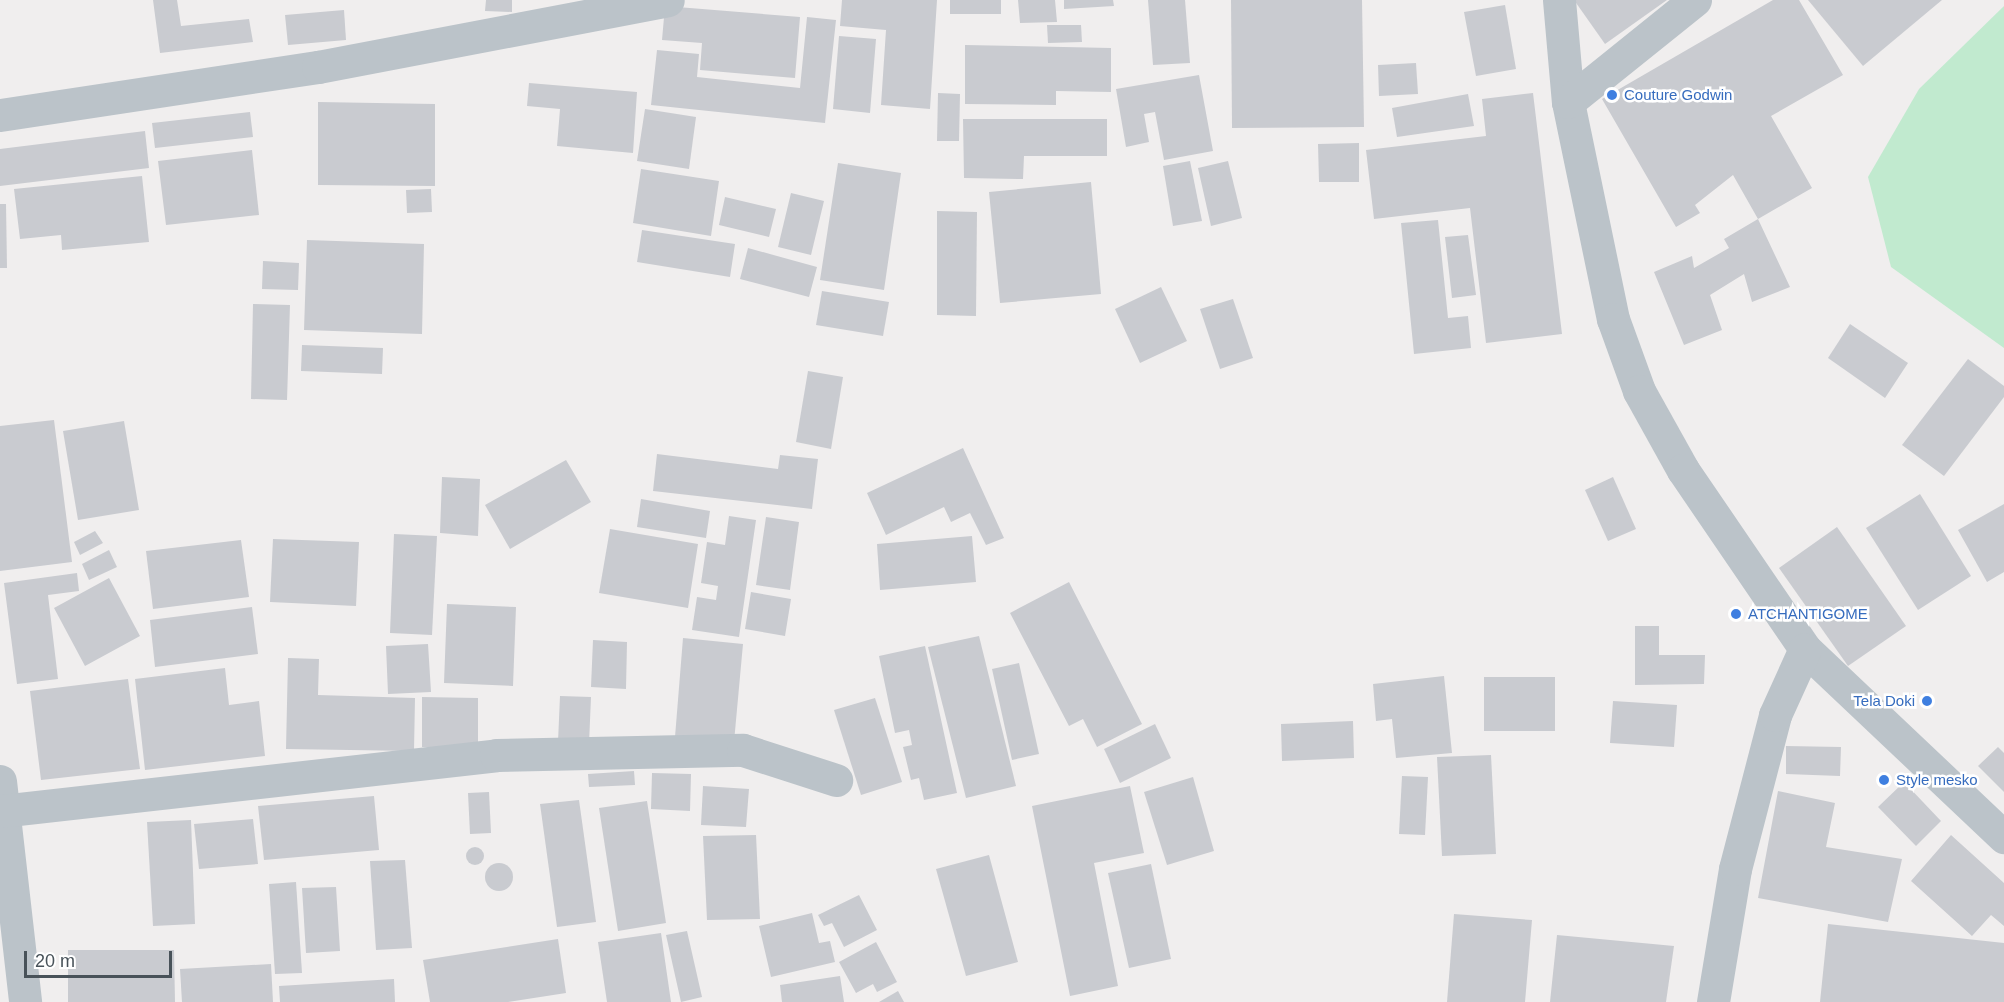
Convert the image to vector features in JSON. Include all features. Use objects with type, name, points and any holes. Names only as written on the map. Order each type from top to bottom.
[{"type":"street","points":[[0,114],[318,67],[668,0]]},
{"type":"street","points":[[1559,0],[1568,102],[1613,319],[1639,391],[1683,470],[1805,649],[2004,837]]},
{"type":"street","points":[[1568,102],[1695,0]]},
{"type":"street","points":[[1713,1002],[1735,870],[1775,715],[1805,649]]},
{"type":"street","points":[[25,1002],[1,801],[496,755],[743,750],[836,780]]},
{"type":"green space","points":[[2004,6],[2004,348],[1891,267],[1868,177],[1919,89]]},
{"type":"building","points":[[153,0],[177,0],[181,26],[249,19],[253,42],[160,53]]},
{"type":"building","points":[[486,0],[512,0],[512,12],[485,11]]},
{"type":"building","points":[[842,0],[937,0],[930,109],[881,105],[886,30],[840,26]]},
{"type":"building","points":[[950,0],[1001,0],[1001,14],[950,14]]},
{"type":"building","points":[[1018,0],[1055,0],[1057,22],[1020,23]]},
{"type":"building","points":[[1064,0],[1113,0],[1114,6],[1064,9]]},
{"type":"building","points":[[1148,0],[1185,0],[1190,63],[1153,65]]},
{"type":"building","points":[[1231,0],[1362,0],[1364,127],[1232,128]]},
{"type":"building","points":[[1574,0],[1667,0],[1605,44]]},
{"type":"building","points":[[1773,0],[1799,0],[1843,75],[1771,116],[1812,188],[1758,219],[1733,175],[1695,205],[1700,213],[1676,227],[1602,99]]},
{"type":"building","points":[[1808,0],[1942,0],[1863,66]]},
{"type":"building","points":[[1505,5],[1516,69],[1476,76],[1464,12]]},
{"type":"building","points":[[665,6],[800,17],[795,78],[700,70],[702,43],[662,40]]},
{"type":"building","points":[[344,10],[346,40],[288,45],[285,15]]},
{"type":"building","points":[[807,17],[836,20],[825,123],[651,105],[657,50],[699,54],[697,77],[800,88]]},
{"type":"building","points":[[1047,25],[1081,25],[1082,42],[1048,43]]},
{"type":"building","points":[[839,36],[876,39],[870,113],[833,109]]},
{"type":"building","points":[[965,45],[1111,48],[1111,92],[1056,91],[1056,105],[965,104]]},
{"type":"building","points":[[1416,63],[1418,94],[1379,96],[1378,65]]},
{"type":"building","points":[[1199,75],[1213,151],[1164,160],[1155,112],[1144,114],[1149,142],[1126,147],[1116,89]]},
{"type":"building","points":[[529,83],[637,92],[633,153],[557,146],[560,109],[527,106]]},
{"type":"building","points":[[938,93],[960,94],[959,141],[937,141]]},
{"type":"building","points":[[1533,93],[1562,334],[1486,343],[1470,208],[1374,219],[1366,150],[1486,136],[1482,99]]},
{"type":"building","points":[[1468,94],[1474,126],[1397,137],[1392,108]]},
{"type":"building","points":[[318,102],[435,104],[435,186],[318,185]]},
{"type":"building","points":[[645,109],[696,117],[689,169],[637,161]]},
{"type":"building","points":[[250,112],[253,137],[155,148],[152,123]]},
{"type":"building","points":[[963,119],[1107,119],[1107,156],[1024,156],[1023,179],[964,178]]},
{"type":"building","points":[[145,131],[149,168],[0,186],[0,149]]},
{"type":"building","points":[[1359,143],[1359,182],[1319,182],[1318,144]]},
{"type":"building","points":[[252,150],[259,215],[166,225],[158,161]]},
{"type":"building","points":[[1190,161],[1202,221],[1173,226],[1163,166]]},
{"type":"building","points":[[1228,161],[1242,218],[1211,226],[1198,168]]},
{"type":"building","points":[[838,163],[901,173],[884,290],[820,280]]},
{"type":"building","points":[[641,169],[719,181],[711,236],[633,223]]},
{"type":"building","points":[[142,176],[149,242],[62,250],[61,235],[20,239],[14,189]]},
{"type":"building","points":[[1091,182],[1101,294],[1000,303],[989,192]]},
{"type":"building","points":[[431,189],[432,212],[407,213],[406,190]]},
{"type":"building","points":[[791,193],[824,201],[811,255],[778,247]]},
{"type":"building","points":[[725,197],[776,209],[769,237],[719,225]]},
{"type":"building","points":[[0,204],[6,204],[7,268],[0,268]]},
{"type":"building","points":[[937,211],[977,212],[976,316],[937,315]]},
{"type":"building","points":[[1758,219],[1790,287],[1752,302],[1744,274],[1710,295],[1722,330],[1684,345],[1654,272],[1692,256],[1694,268],[1729,248],[1724,239]]},
{"type":"building","points":[[1438,220],[1448,318],[1468,316],[1471,348],[1414,354],[1401,223]]},
{"type":"building","points":[[642,230],[735,244],[730,277],[637,262]]},
{"type":"building","points":[[1468,235],[1476,295],[1452,298],[1445,237]]},
{"type":"building","points":[[307,240],[424,244],[422,334],[304,330]]},
{"type":"building","points":[[748,248],[817,267],[809,297],[740,279]]},
{"type":"building","points":[[263,261],[299,263],[298,290],[262,289]]},
{"type":"building","points":[[1161,287],[1187,341],[1140,363],[1115,309]]},
{"type":"building","points":[[822,291],[889,302],[883,336],[816,325]]},
{"type":"building","points":[[1233,299],[1253,358],[1220,369],[1200,309]]},
{"type":"building","points":[[253,304],[290,305],[287,400],[251,399]]},
{"type":"building","points":[[1850,324],[1908,363],[1885,398],[1828,358]]},
{"type":"building","points":[[302,345],[383,348],[382,374],[301,371]]},
{"type":"building","points":[[1968,359],[2004,386],[2004,397],[1944,476],[1902,445]]},
{"type":"building","points":[[808,371],[843,377],[831,449],[796,442]]},
{"type":"building","points":[[54,420],[72,562],[0,571],[0,426]]},
{"type":"building","points":[[124,421],[139,510],[78,520],[63,431]]},
{"type":"building","points":[[963,448],[1004,538],[986,545],[970,513],[951,522],[944,507],[886,535],[867,493]]},
{"type":"building","points":[[657,454],[778,469],[780,455],[818,459],[812,509],[653,491]]},
{"type":"building","points":[[566,460],[591,502],[510,549],[485,505]]},
{"type":"building","points":[[442,477],[480,479],[478,536],[440,533]]},
{"type":"building","points":[[1613,477],[1636,529],[1608,541],[1585,490]]},
{"type":"building","points":[[1920,494],[1971,576],[1918,610],[1866,528]]},
{"type":"building","points":[[641,499],[710,511],[706,538],[637,527]]},
{"type":"building","points":[[2004,504],[2004,572],[1987,582],[1958,530]]},
{"type":"building","points":[[729,516],[756,520],[739,637],[692,630],[697,597],[716,600],[718,586],[701,583],[707,542],[725,545]]},
{"type":"building","points":[[766,517],[799,522],[790,590],[756,585]]},
{"type":"building","points":[[1837,527],[1906,626],[1848,666],[1779,568]]},
{"type":"building","points":[[610,529],[698,544],[688,608],[599,593]]},
{"type":"building","points":[[95,531],[103,543],[80,555],[74,542]]},
{"type":"building","points":[[394,534],[437,536],[432,635],[390,633]]},
{"type":"building","points":[[972,536],[976,582],[880,590],[877,544]]},
{"type":"building","points":[[273,539],[359,542],[356,606],[270,602]]},
{"type":"building","points":[[241,540],[249,597],[153,609],[146,551]]},
{"type":"building","points":[[109,550],[117,567],[89,580],[82,564]]},
{"type":"building","points":[[77,573],[79,591],[48,595],[58,679],[17,684],[4,583]]},
{"type":"building","points":[[109,578],[140,636],[85,666],[54,608]]},
{"type":"building","points":[[1069,582],[1142,724],[1097,747],[1083,719],[1069,726],[1010,613]]},
{"type":"building","points":[[751,592],[791,599],[785,636],[745,629]]},
{"type":"building","points":[[447,604],[516,607],[513,686],[444,683]]},
{"type":"building","points":[[252,607],[258,654],[155,667],[150,620]]},
{"type":"building","points":[[1635,626],[1659,626],[1659,655],[1705,655],[1704,684],[1635,685]]},
{"type":"building","points":[[979,636],[1016,786],[966,798],[928,647]]},
{"type":"building","points":[[683,638],[743,644],[734,742],[675,737]]},
{"type":"building","points":[[593,640],[627,642],[626,689],[591,687]]},
{"type":"building","points":[[428,644],[431,692],[388,694],[386,646]]},
{"type":"building","points":[[925,646],[957,793],[924,800],[919,778],[911,780],[903,747],[912,745],[909,730],[895,733],[879,656]]},
{"type":"building","points":[[288,658],[319,659],[318,695],[415,698],[414,751],[286,749]]},
{"type":"building","points":[[1019,663],[1039,754],[1012,760],[992,669]]},
{"type":"building","points":[[225,668],[229,705],[259,701],[265,756],[145,770],[135,679]]},
{"type":"building","points":[[1444,676],[1452,753],[1396,758],[1392,719],[1376,721],[1373,684]]},
{"type":"building","points":[[1484,677],[1555,677],[1555,731],[1484,731]]},
{"type":"building","points":[[128,679],[140,769],[41,780],[30,691]]},
{"type":"building","points":[[560,696],[591,697],[589,744],[558,742]]},
{"type":"building","points":[[422,697],[478,698],[478,748],[422,747]]},
{"type":"building","points":[[875,698],[902,782],[861,795],[834,710]]},
{"type":"building","points":[[1613,701],[1677,705],[1674,747],[1610,743]]},
{"type":"building","points":[[1353,721],[1354,758],[1282,761],[1281,724]]},
{"type":"building","points":[[1155,724],[1171,758],[1120,783],[1104,749]]},
{"type":"building","points":[[1786,746],[1841,747],[1840,776],[1786,774]]},
{"type":"building","points":[[1998,747],[2004,753],[2004,792],[1978,766]]},
{"type":"building","points":[[1491,755],[1496,854],[1442,856],[1437,757]]},
{"type":"building","points":[[634,771],[635,785],[589,787],[588,774]]},
{"type":"building","points":[[652,773],[691,774],[690,811],[651,809]]},
{"type":"building","points":[[1402,776],[1428,777],[1425,835],[1399,834]]},
{"type":"building","points":[[1193,777],[1214,851],[1167,865],[1144,792]]},
{"type":"building","points":[[1904,782],[1941,821],[1916,846],[1878,807]]},
{"type":"building","points":[[703,786],[749,789],[746,827],[701,825]]},
{"type":"building","points":[[1130,786],[1144,853],[1094,863],[1118,986],[1070,996],[1032,806]]},
{"type":"building","points":[[1778,791],[1835,803],[1826,847],[1902,859],[1888,922],[1758,898]]},
{"type":"building","points":[[489,792],[491,833],[470,834],[468,793]]},
{"type":"building","points":[[374,796],[379,850],[264,860],[258,806]]},
{"type":"building","points":[[579,800],[596,922],[557,927],[540,804]]},
{"type":"building","points":[[647,801],[666,923],[618,931],[599,808]]},
{"type":"building","points":[[253,819],[258,864],[199,869],[194,824]]},
{"type":"building","points":[[191,820],[195,924],[153,926],[147,822]]},
{"type":"building","points":[[756,835],[760,919],[707,920],[703,836]]},
{"type":"building","points":[[1951,835],[2004,883],[2004,926],[1991,915],[1972,936],[1911,881]]},
{"type":"building","points":[[475,847],[481,850],[484,856],[481,862],[475,865],[469,862],[466,856],[469,850]]},
{"type":"building","points":[[989,855],[1018,962],[966,976],[936,869]]},
{"type":"building","points":[[405,860],[412,948],[376,950],[370,861]]},
{"type":"building","points":[[499,863],[509,867],[513,877],[509,887],[499,891],[489,887],[485,877],[489,867]]},
{"type":"building","points":[[1151,864],[1171,959],[1129,968],[1108,873]]},
{"type":"building","points":[[296,882],[302,973],[275,974],[269,884]]},
{"type":"building","points":[[336,887],[340,951],[306,953],[302,888]]},
{"type":"building","points":[[859,895],[877,930],[844,947],[832,923],[824,926],[818,915]]},
{"type":"building","points":[[812,913],[819,943],[830,941],[835,962],[771,977],[759,926]]},
{"type":"building","points":[[1454,914],[1532,920],[1525,1002],[1447,1002]]},
{"type":"building","points":[[1828,924],[2004,943],[2004,1002],[1820,1002]]},
{"type":"building","points":[[687,931],[702,997],[681,1002],[666,935]]},
{"type":"building","points":[[661,933],[671,1002],[607,1002],[598,942]]},
{"type":"building","points":[[1557,935],[1674,946],[1666,1002],[1550,1002]]},
{"type":"building","points":[[558,939],[566,993],[508,1002],[430,1002],[423,960]]},
{"type":"building","points":[[876,942],[897,982],[877,992],[873,984],[856,993],[839,962]]},
{"type":"building","points":[[68,950],[174,950],[175,1002],[68,1002]]},
{"type":"building","points":[[271,964],[273,1002],[182,1002],[180,969]]},
{"type":"building","points":[[840,976],[844,1002],[782,1002],[780,985]]},
{"type":"building","points":[[394,979],[395,1002],[280,1002],[279,986]]},
{"type":"building","points":[[898,991],[904,1002],[879,1002]]},
{"type":"place","name":"Couture Godwin","points":[[1612,95]]},
{"type":"place","name":"ATCHANTIGOME","points":[[1736,614]]},
{"type":"place","name":"Tela Doki","points":[[1927,701]]},
{"type":"place","name":"Style mesko","points":[[1884,780]]}]
